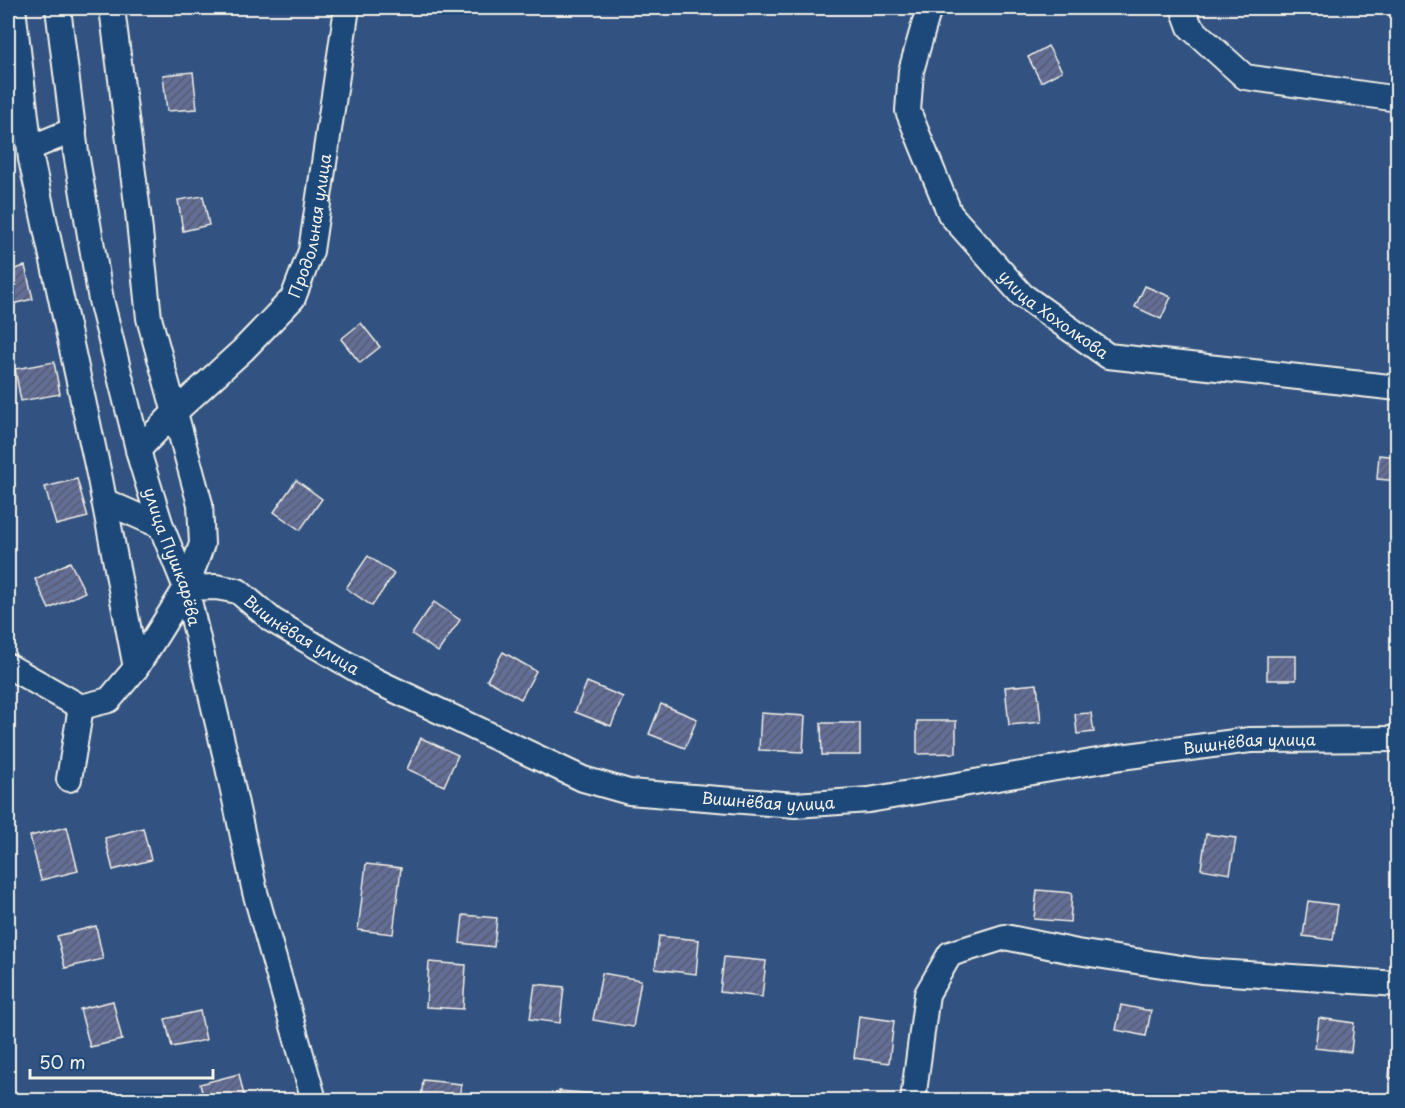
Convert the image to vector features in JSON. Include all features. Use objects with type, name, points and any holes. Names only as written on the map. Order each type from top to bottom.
[{"type":"street","points":[[13,8],[30,148],[104,501],[136,668]]},
{"type":"street","name":"улица Пушкарёва","points":[[58,8],[74,130],[101,300],[138,450],[161,526],[186,588],[255,892],[314,1101]]},
{"type":"street","points":[[8,666],[81,707],[109,700],[136,668],[186,588],[202,544],[200,504],[148,318],[138,212],[112,8]]},
{"type":"street","name":"Продольная улица","points":[[138,450],[174,413],[243,350],[292,298],[311,251],[347,8]]},
{"type":"street","name":"улица Хохолкова","points":[[928,8],[911,71],[908,111],[950,214],[1022,295],[1108,356],[1398,388]]},
{"type":"street","points":[[1183,8],[1190,27],[1245,77],[1398,99]]},
{"type":"street","points":[[30,148],[74,130]]},
{"type":"street","points":[[104,501],[161,526]]},
{"type":"street","name":"Вишнёвая улица","points":[[186,588],[216,587],[238,591],[272,620],[376,681],[583,779],[629,792],[795,805],[869,800],[1121,757],[1250,740],[1398,738]]},
{"type":"street","points":[[69,778],[81,707]]},
{"type":"street","points":[[913,1101],[927,994],[950,954],[1005,938],[1077,952],[1201,970],[1398,984]]},
{"type":"building","points":[[1048,46],[1062,71],[1041,82],[1028,57]]},
{"type":"building","points":[[193,72],[197,109],[167,111],[163,75]]},
{"type":"building","points":[[203,196],[209,225],[183,231],[178,200]]},
{"type":"building","points":[[25,266],[33,299],[8,305],[8,271]]},
{"type":"building","points":[[1145,286],[1171,297],[1161,319],[1135,307]]},
{"type":"building","points":[[361,323],[380,347],[360,363],[341,339]]},
{"type":"building","points":[[54,362],[60,394],[21,401],[15,369]]},
{"type":"building","points":[[1379,455],[1398,457],[1398,481],[1377,479]]},
{"type":"building","points":[[77,479],[88,517],[56,525],[45,487]]},
{"type":"building","points":[[296,480],[322,499],[300,530],[274,512]]},
{"type":"building","points":[[368,556],[394,574],[372,606],[346,588]]},
{"type":"building","points":[[70,562],[85,592],[49,609],[35,579]]},
{"type":"building","points":[[434,602],[460,620],[438,652],[412,634]]},
{"type":"building","points":[[503,652],[536,671],[521,699],[487,680]]},
{"type":"building","points":[[1267,656],[1296,656],[1296,680],[1267,680]]},
{"type":"building","points":[[587,682],[623,697],[611,726],[575,712]]},
{"type":"building","points":[[1037,684],[1041,722],[1009,725],[1005,687]]},
{"type":"building","points":[[661,704],[697,719],[685,748],[649,734]]},
{"type":"building","points":[[761,713],[805,716],[803,752],[759,750]]},
{"type":"building","points":[[1091,713],[1094,732],[1077,734],[1075,714]]},
{"type":"building","points":[[917,721],[956,721],[956,753],[917,754]]},
{"type":"building","points":[[821,723],[860,723],[860,755],[822,755]]},
{"type":"building","points":[[421,738],[458,755],[444,786],[407,769]]},
{"type":"building","points":[[67,827],[78,871],[41,880],[30,836]]},
{"type":"building","points":[[143,828],[151,860],[113,870],[105,838]]},
{"type":"building","points":[[1206,834],[1236,838],[1230,874],[1201,869]]},
{"type":"building","points":[[366,864],[401,868],[393,934],[358,930]]},
{"type":"building","points":[[1037,890],[1072,893],[1070,922],[1034,919]]},
{"type":"building","points":[[1308,901],[1338,905],[1333,940],[1303,936]]},
{"type":"building","points":[[463,915],[497,918],[494,947],[460,943]]},
{"type":"building","points":[[96,926],[103,959],[65,968],[57,936]]},
{"type":"building","points":[[659,936],[699,940],[696,974],[655,969]]},
{"type":"building","points":[[724,957],[766,961],[762,997],[720,992]]},
{"type":"building","points":[[429,962],[466,965],[463,1009],[426,1007]]},
{"type":"building","points":[[602,973],[641,980],[633,1027],[593,1020]]},
{"type":"building","points":[[535,984],[564,987],[560,1023],[530,1019]]},
{"type":"building","points":[[113,1001],[122,1040],[90,1047],[80,1009]]},
{"type":"building","points":[[1121,1005],[1151,1011],[1146,1036],[1116,1030]]},
{"type":"building","points":[[200,1011],[206,1040],[172,1047],[165,1019]]},
{"type":"building","points":[[859,1016],[894,1021],[889,1063],[854,1058]]},
{"type":"building","points":[[1319,1018],[1354,1023],[1351,1052],[1315,1048]]},
{"type":"building","points":[[1393,1036],[1398,1037],[1398,1079],[1389,1078]]},
{"type":"building","points":[[239,1074],[245,1100],[204,1100],[200,1084]]},
{"type":"building","points":[[423,1080],[461,1084],[459,1100],[421,1100]]},
{"type":"building","points":[[559,1091],[596,1094],[596,1100],[558,1100]]}]
